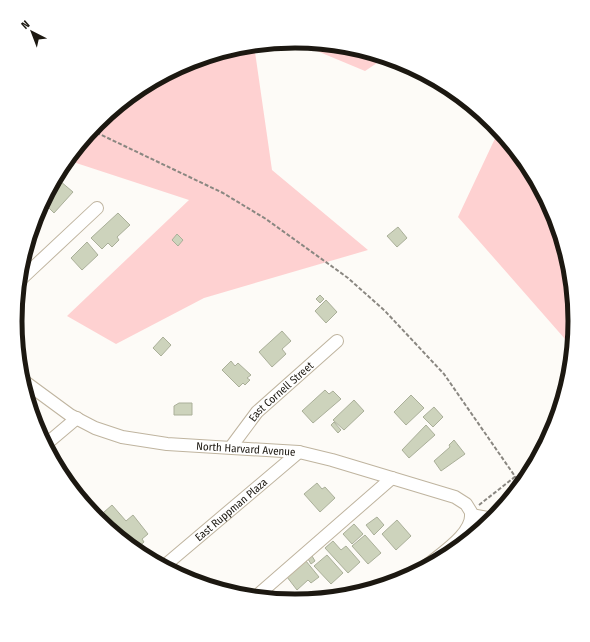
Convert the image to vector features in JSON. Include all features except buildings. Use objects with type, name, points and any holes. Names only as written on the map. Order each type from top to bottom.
[{"type":"street","points":[[26,275],[97,208]]},
{"type":"street","name":"East Cornell Street","points":[[231,447],[256,412],[337,341]]},
{"type":"street","name":"North Harvard Avenue","points":[[29,385],[54,405],[95,428],[128,439],[167,444],[299,452],[455,497],[466,504],[471,513]]},
{"type":"street","points":[[50,441],[77,418]]},
{"type":"street","name":"East Ruppman Plaza","points":[[168,563],[299,452]]},
{"type":"street","points":[[261,592],[392,478]]},
{"type":"street","points":[[452,544],[462,536],[469,527],[471,513],[486,516]]},
{"type":"path","points":[[97,133],[223,193],[266,219],[348,278],[385,311],[444,374],[518,479]]},
{"type":"path","points":[[471,513],[516,476]]},
{"type":"shaded area","points":[[312,49],[348,53],[380,61],[365,71]]},
{"type":"shaded area","points":[[255,51],[272,170],[368,250],[204,298],[116,344],[67,316],[189,200],[73,162],[102,128],[129,104],[143,94],[174,76],[207,62]]},
{"type":"shaded area","points":[[496,137],[522,169],[540,200],[554,233],[566,285],[568,321],[567,341],[458,217]]}]
